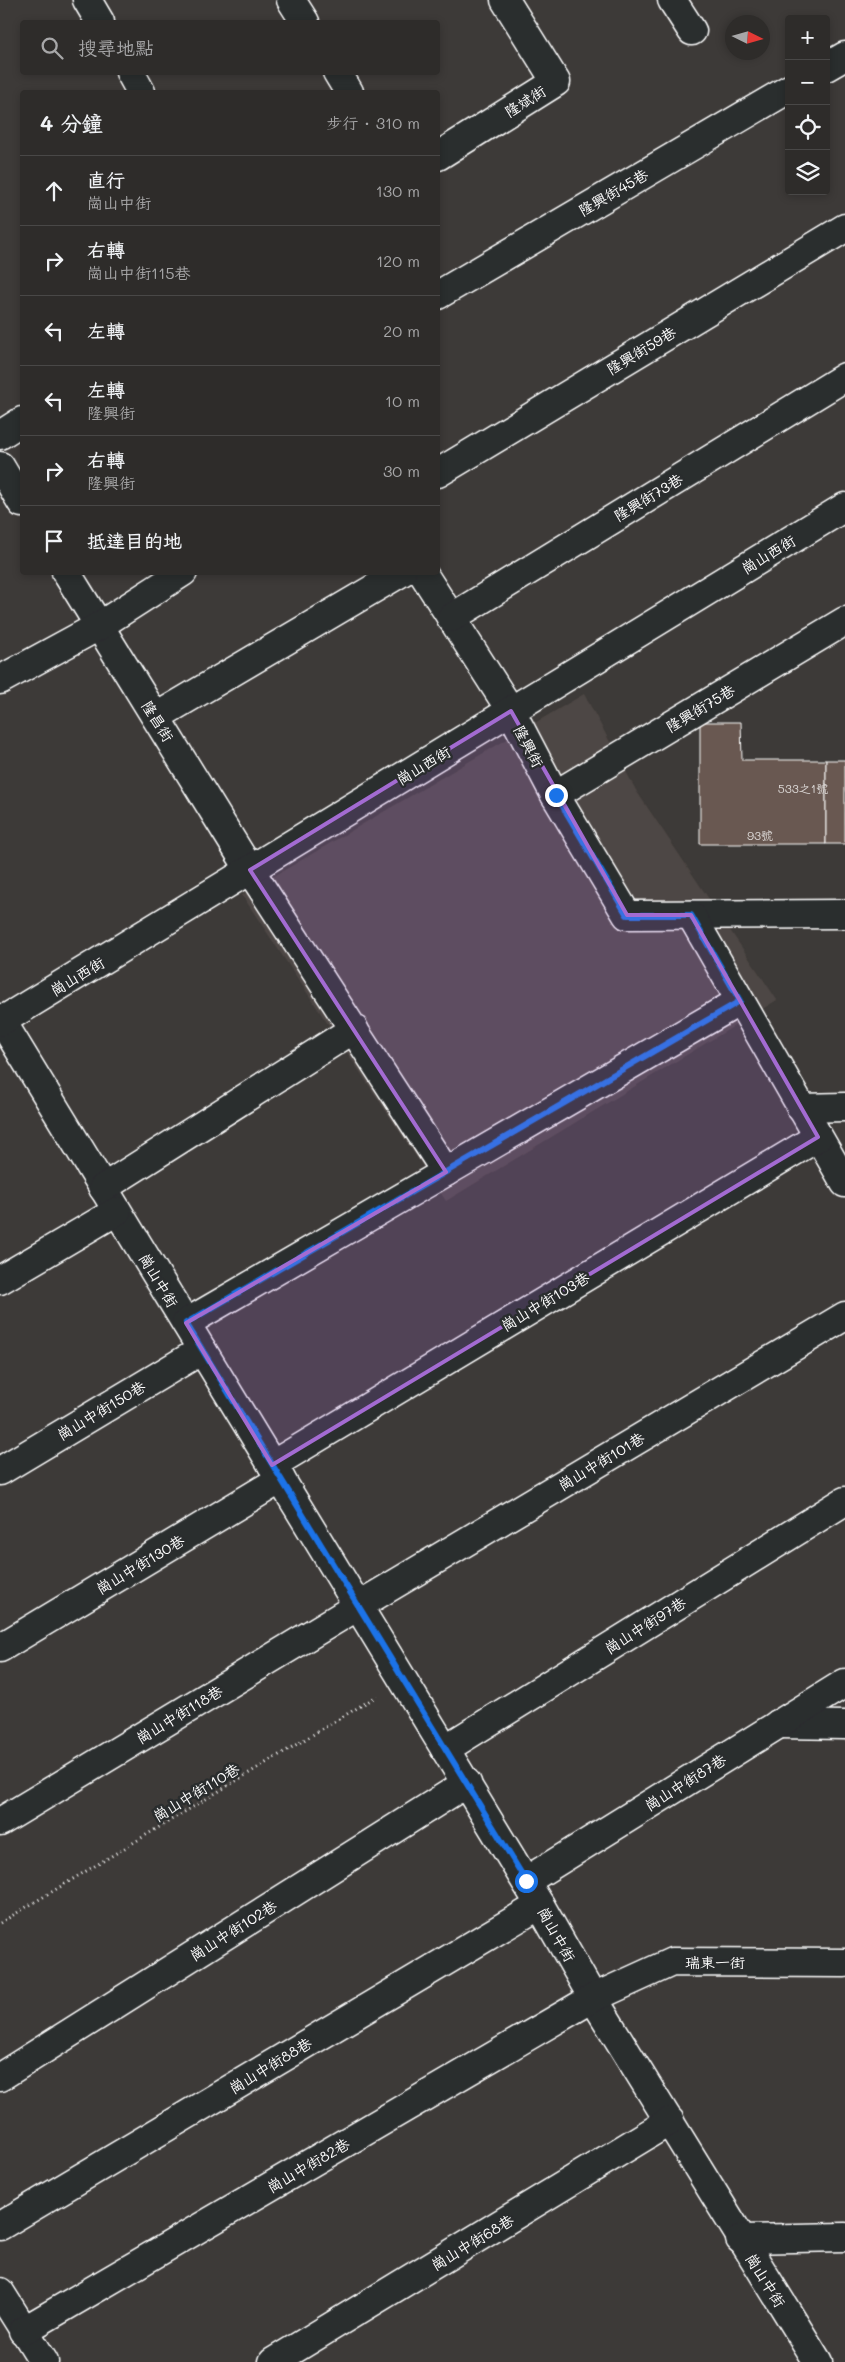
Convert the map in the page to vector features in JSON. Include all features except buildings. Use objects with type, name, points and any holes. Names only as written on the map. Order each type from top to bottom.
[{"type":"street","points":[[87,0],[99,20]]},
{"type":"street","points":[[291,0],[304,20]]},
{"type":"street","name":"隆斌街","points":[[440,155],[556,82],[505,0]]},
{"type":"street","points":[[672,0],[692,31]]},
{"type":"street","points":[[830,65],[845,56]]},
{"type":"street","points":[[132,75],[140,90]]},
{"type":"street","points":[[339,75],[348,90]]},
{"type":"street","name":"隆興街45巷","points":[[440,294],[785,91]]},
{"type":"street","name":"隆興街59巷","points":[[440,472],[845,228]]},
{"type":"street","name":"隆興街73巷","points":[[451,618],[845,377]]},
{"type":"street","points":[[0,435],[20,422]]},
{"type":"street","points":[[0,466],[20,500]]},
{"type":"street","name":"崗山西街","points":[[1,1020],[845,507]]},
{"type":"street","name":"隆昌街","points":[[68,575],[250,870],[446,1172]]},
{"type":"street","points":[[0,680],[99,626],[178,575]]},
{"type":"street","points":[[156,717],[397,575]]},
{"type":"street","name":"隆興街","points":[[424,575],[511,711],[556,795],[627,915],[845,914]]},
{"type":"street","name":"隆興街75巷","points":[[556,795],[845,622]]},
{"type":"street","points":[[691,915],[845,1183]]},
{"type":"street","points":[[186,1323],[740,1001]]},
{"type":"street","name":"崗山中街","points":[[1,1020],[467,1783],[593,1998],[670,2121],[740,2239],[818,2362]]},
{"type":"street","points":[[103,1188],[354,1028]]},
{"type":"street","points":[[802,1108],[845,1107]]},
{"type":"street","name":"崗山中街103巷","points":[[276,1472],[818,1137]]},
{"type":"street","points":[[0,1280],[117,1211]]},
{"type":"street","name":"崗山中街101巷","points":[[358,1606],[845,1316]]},
{"type":"street","name":"崗山中街150巷","points":[[0,1471],[202,1350]]},
{"type":"street","name":"崗山中街130巷","points":[[0,1648],[276,1472]]},
{"type":"street","name":"崗山中街97巷","points":[[445,1749],[845,1501]]},
{"type":"street","name":"崗山中街118巷","points":[[0,1822],[358,1606]]},
{"type":"street","name":"崗山中街87巷","points":[[526,1881],[845,1683]]},
{"type":"street","points":[[778,1724],[845,1725]]},
{"type":"street","name":"崗山中街102巷","points":[[0,2077],[467,1783]]},
{"type":"street","name":"崗山中街88巷","points":[[0,2226],[540,1905]]},
{"type":"street","name":"瑞東一街","points":[[593,1998],[672,1962],[845,1963]]},
{"type":"street","name":"崗山中街82巷","points":[[23,2331],[593,1998]]},
{"type":"street","name":"崗山中街68巷","points":[[284,2359],[670,2121]]},
{"type":"street","points":[[740,2239],[845,2237]]},
{"type":"street","points":[[1,2295],[44,2362]]},
{"type":"path","name":"崗山中街110巷","points":[[0,1924],[404,1680]]},
{"type":"highlighted area","points":[[511,711],[627,915],[691,915],[818,1137],[272,1465],[186,1323],[446,1172],[250,870]]},
{"type":"shaded area","points":[[584,694],[637,792],[777,1000],[446,1201],[242,895]]},
{"type":"route","points":[[526,1881],[186,1323],[740,1001],[691,915],[627,915],[556,795]]}]
